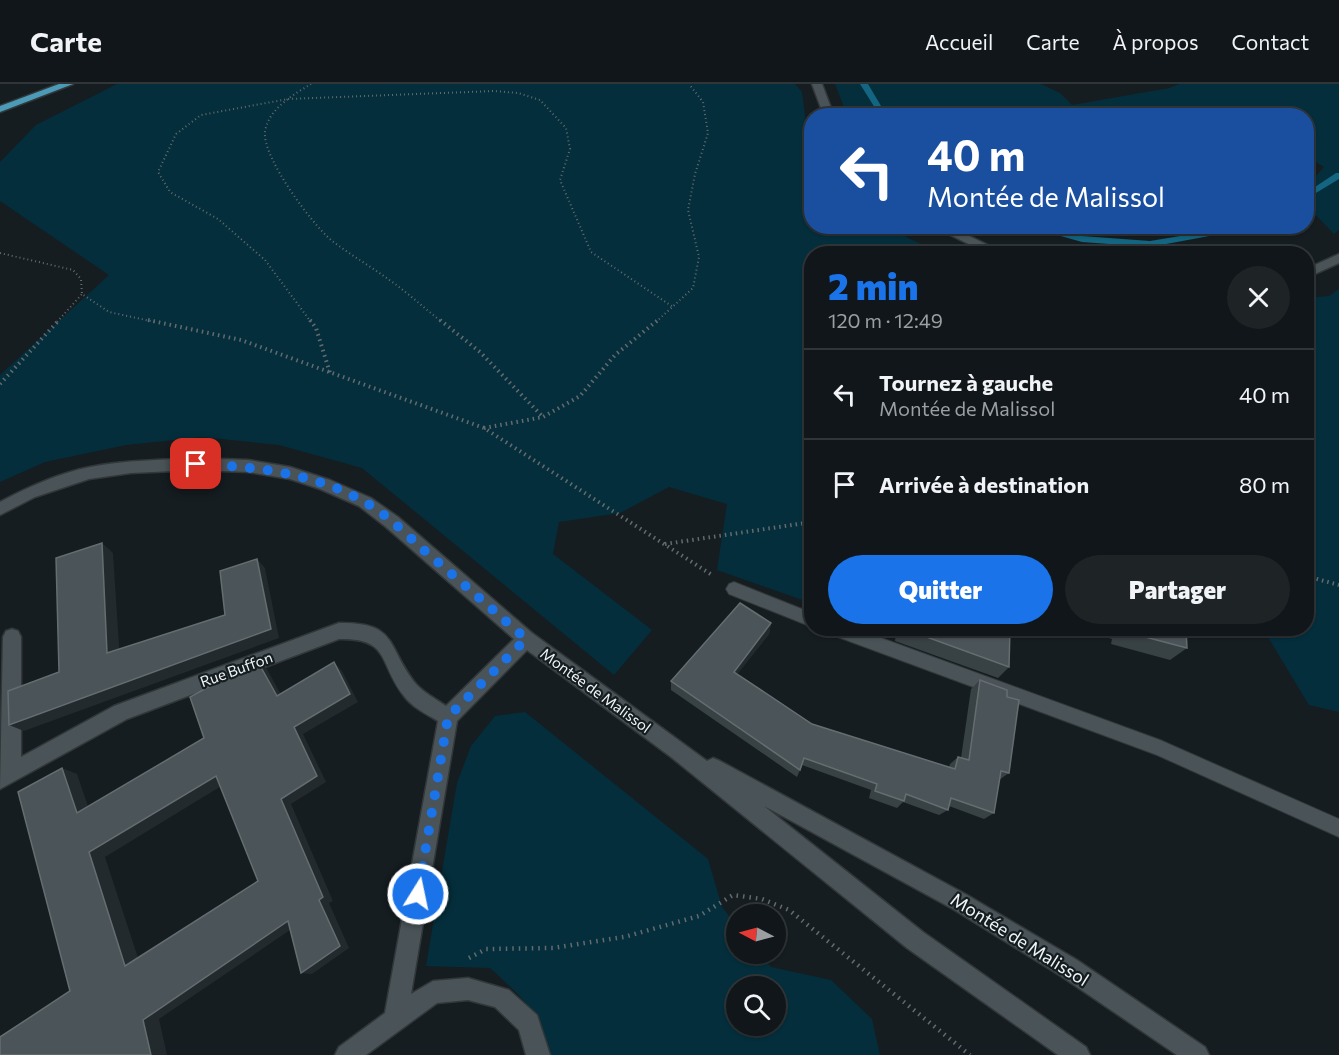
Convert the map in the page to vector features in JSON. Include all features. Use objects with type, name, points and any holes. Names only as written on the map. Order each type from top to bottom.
[{"type":"main road","points":[[0,109],[68,84]]},
{"type":"street","points":[[817,84],[825,108]]},
{"type":"street","points":[[953,234],[980,246]]},
{"type":"street","points":[[1314,270],[1339,258]]},
{"type":"street","name":"Montée de Malissol","points":[[0,509],[30,493],[79,476],[121,469],[196,464],[248,466],[290,473],[325,484],[365,502],[392,522],[526,639],[678,750],[915,940],[1078,1055]]},
{"type":"street","name":"Rue Buffon","points":[[5,776],[121,712],[339,631],[359,629],[377,636],[386,646],[399,676],[412,693],[448,717]]},
{"type":"street","points":[[5,776],[12,637]]},
{"type":"street","points":[[396,1017],[448,717],[526,639]]},
{"type":"street","name":"Montée de Malissol","points":[[678,750],[960,902],[1069,968],[1197,1055]]},
{"type":"street","points":[[347,1055],[396,1017],[434,992],[468,989],[501,998],[529,1023],[538,1055]]},
{"type":"lane","points":[[734,589],[804,617]]},
{"type":"lane","points":[[855,636],[1160,748],[1339,828]]},
{"type":"path","points":[[311,84],[288,99],[273,114],[265,132],[267,149],[287,186],[330,239],[390,280],[480,352],[543,417]]},
{"type":"path","points":[[484,428],[543,417],[580,396],[615,355],[693,288],[699,257],[688,210],[695,174],[708,133],[703,102],[689,84]]},
{"type":"path","points":[[330,373],[316,328],[265,260],[218,219],[170,192],[158,172],[176,134],[201,115],[288,99],[494,91],[518,93],[540,99],[566,128],[570,149],[560,180],[591,252],[673,307]]},
{"type":"path","points":[[0,254],[73,270],[81,279],[82,294],[7,379],[0,384]]},
{"type":"path","points":[[82,294],[109,312],[241,340],[484,428],[734,589]]},
{"type":"path","points":[[665,544],[804,523]]},
{"type":"path","points":[[1314,578],[1339,585]]},
{"type":"path","points":[[459,962],[486,949],[553,948],[624,937],[699,916],[733,895],[762,899],[789,910],[970,1055]]},
{"type":"shaded area","points":[[117,84],[795,84],[802,92],[804,108],[804,234],[902,234],[926,246],[804,246],[804,601],[717,570],[727,504],[669,487],[620,513],[559,522],[553,554],[652,630],[614,675],[362,468],[279,445],[202,437],[126,445],[45,462],[0,482],[0,375],[109,275],[0,201],[0,162],[36,125]]},
{"type":"shaded area","points":[[835,84],[1041,84],[1060,93],[1072,105],[1169,88],[1179,84],[1339,84],[1339,230],[1334,234],[1314,213],[1314,178],[1324,167],[1314,161],[1314,108],[844,108]]},
{"type":"shaded area","points":[[1339,289],[1339,712],[1309,705],[1267,636],[1314,636],[1314,297],[1329,296]]},
{"type":"shaded area","points":[[525,712],[708,859],[722,907],[726,912],[726,964],[768,964],[771,967],[831,980],[872,1019],[880,1055],[549,1055],[540,1026],[528,1006],[490,968],[426,966],[457,783],[471,746],[495,716]]},
{"type":"building","points":[[102,543],[107,653],[225,615],[220,571],[257,559],[271,629],[9,725],[8,691],[59,672],[56,558]]},
{"type":"building","points":[[740,603],[771,623],[734,672],[812,724],[955,769],[958,757],[969,760],[980,680],[1007,690],[1007,697],[1019,700],[1009,773],[1001,771],[994,813],[951,798],[948,810],[906,794],[904,801],[875,791],[877,784],[804,758],[800,770],[671,681]]},
{"type":"building","points":[[924,636],[1010,636],[1009,667]]},
{"type":"building","points":[[1141,636],[1186,636],[1187,648]]},
{"type":"building","points":[[257,660],[277,696],[334,662],[350,694],[294,727],[317,776],[281,799],[323,897],[319,900],[340,946],[301,973],[288,921],[143,1020],[151,1055],[0,1055],[0,1037],[70,991],[18,792],[62,768],[77,813],[204,738],[190,697]],"holes":[[[216,776],[258,881],[125,966],[89,852]]]},
{"type":"waterway","points":[[864,84],[879,108]]},
{"type":"waterway","points":[[1314,192],[1339,175]]},
{"type":"waterway","points":[[1062,234],[1082,239],[1150,244],[1211,234]]},
{"type":"route","points":[[196,464],[248,466],[290,473],[325,484],[365,502],[392,522],[526,639],[448,717],[418,894]]}]
